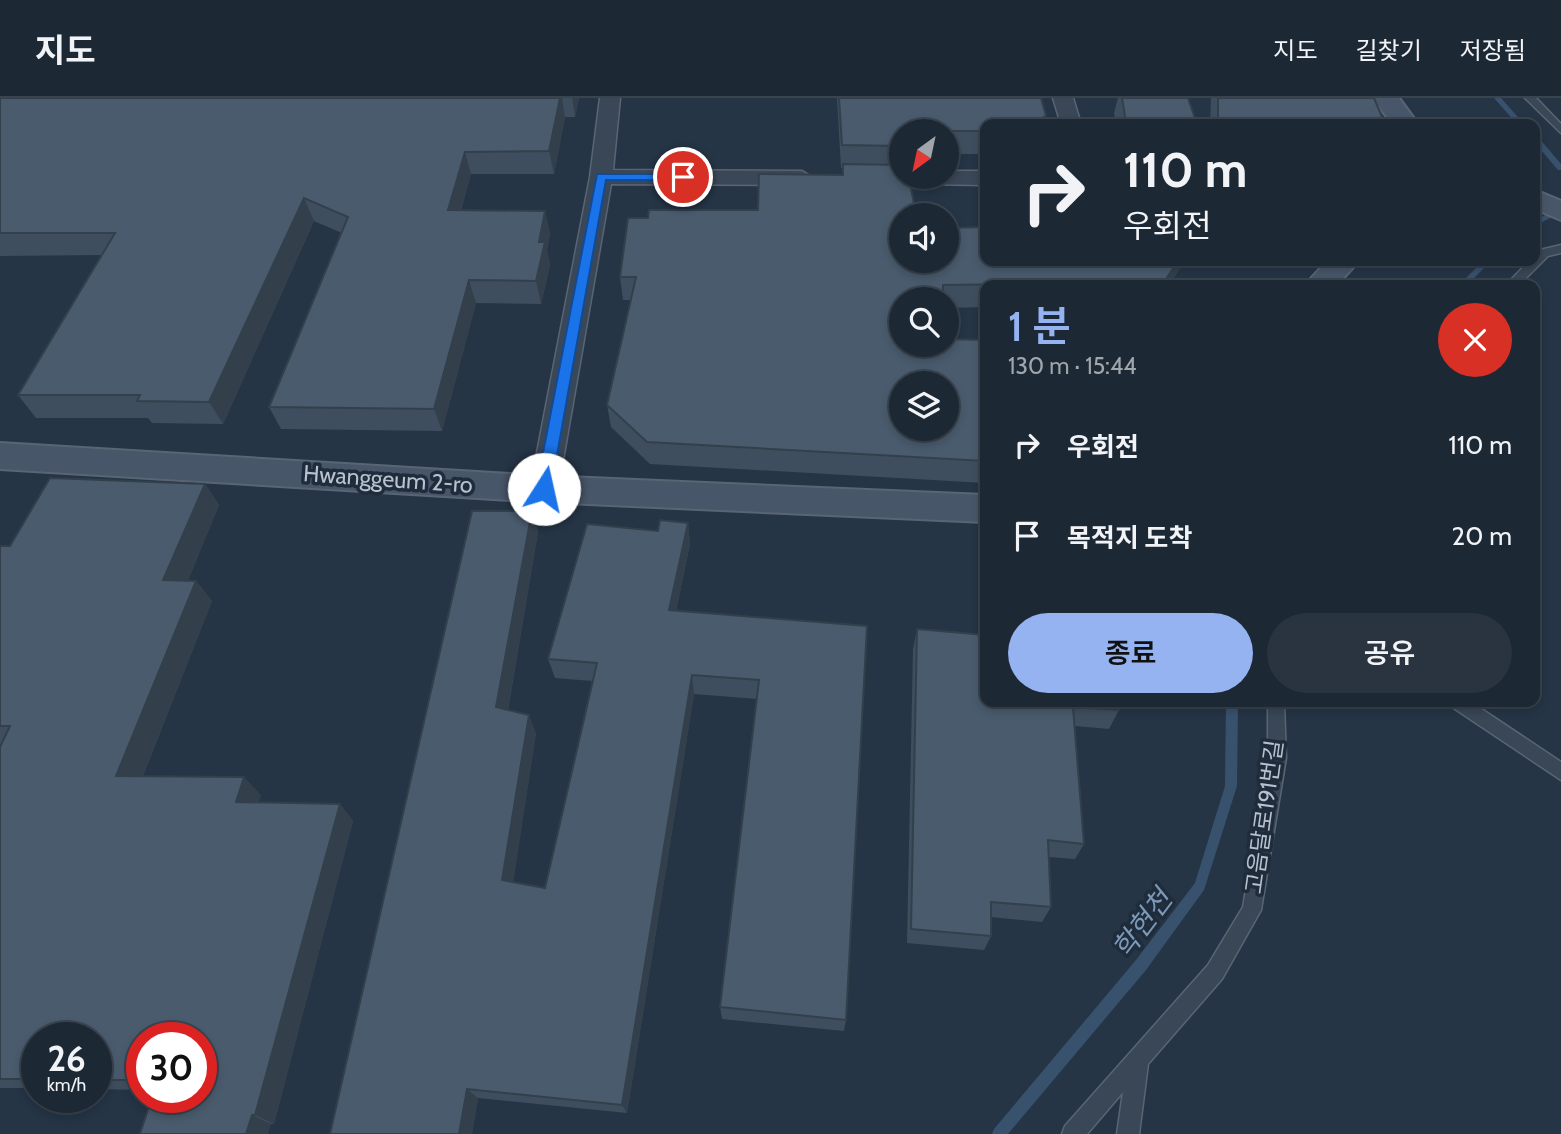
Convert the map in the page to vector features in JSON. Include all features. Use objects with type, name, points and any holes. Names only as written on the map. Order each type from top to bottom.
[{"type":"street","points":[[544,489],[601,177],[610,98]]},
{"type":"street","points":[[1063,98],[1069,119]]},
{"type":"street","points":[[1386,98],[1401,119]]},
{"type":"street","points":[[601,177],[820,178]]},
{"type":"street","points":[[848,178],[980,178]]},
{"type":"street","points":[[1325,280],[1339,266]]},
{"type":"street","name":"Hwanggeum 2-ro","points":[[0,456],[544,489],[980,509]]},
{"type":"lane","points":[[1530,98],[1561,130]]},
{"type":"lane","points":[[1540,257],[1544,253],[1561,249]]},
{"type":"lane","points":[[1517,280],[1531,266]]},
{"type":"lane","name":"고음달로191번길","points":[[1073,1134],[1215,972],[1252,910],[1277,758],[1276,707]]},
{"type":"lane","points":[[1465,707],[1561,772]]},
{"type":"lane","points":[[1128,1134],[1138,1062]]},
{"type":"building","points":[[0,98],[560,98],[549,151],[465,152],[448,210],[545,211],[539,242],[545,242],[536,281],[469,280],[434,409],[269,407],[348,217],[304,198],[209,402],[137,401],[140,395],[18,395],[115,233],[0,233]]},
{"type":"building","points":[[839,98],[1041,98],[1046,116],[1040,119],[980,119],[980,131],[959,131],[959,119],[889,119],[889,146],[842,145]]},
{"type":"building","points":[[1122,98],[1188,98],[1195,119],[1126,119]]},
{"type":"building","points":[[1218,98],[1374,98],[1383,119],[1218,119]]},
{"type":"building","points":[[843,164],[889,165],[889,189],[911,189],[914,203],[889,203],[889,273],[959,273],[959,228],[980,227],[980,266],[1175,266],[1165,280],[980,280],[980,285],[889,287],[889,357],[959,357],[959,339],[980,340],[980,461],[647,442],[607,405],[636,277],[620,277],[628,218],[648,218],[649,210],[758,210],[759,174],[843,175]]},
{"type":"building","points":[[50,478],[205,484],[163,580],[196,581],[116,776],[244,777],[236,802],[340,804],[255,1115],[252,1115],[246,1134],[140,1134],[147,1113],[217,1113],[217,1022],[126,1022],[126,1080],[112,1080],[112,1022],[21,1022],[21,1079],[0,1079],[0,747],[10,726],[0,726],[0,546],[10,546]]},
{"type":"building","points":[[472,511],[532,511],[496,707],[529,715],[502,880],[545,888],[597,663],[548,659],[587,524],[658,531],[660,520],[688,523],[669,610],[867,626],[846,1020],[720,1007],[759,680],[692,675],[622,1105],[467,1089],[459,1134],[330,1134]]},
{"type":"building","points":[[917,629],[980,635],[980,707],[1073,707],[1084,844],[1048,840],[1051,907],[991,902],[991,936],[911,929]]},
{"type":"building","points":[[1073,707],[1119,707],[1119,710]]},
{"type":"waterway","name":"학현천","points":[[1497,98],[1516,119]]},
{"type":"waterway","name":"학현천","points":[[1540,145],[1561,168]]},
{"type":"waterway","name":"학현천","points":[[1540,221],[1561,209]]},
{"type":"waterway","name":"학현천","points":[[1468,280],[1482,266]]},
{"type":"waterway","name":"학현천","points":[[999,1134],[1141,965],[1200,886],[1231,786],[1232,707]]},
{"type":"route","points":[[544,489],[601,177],[683,177]]}]
